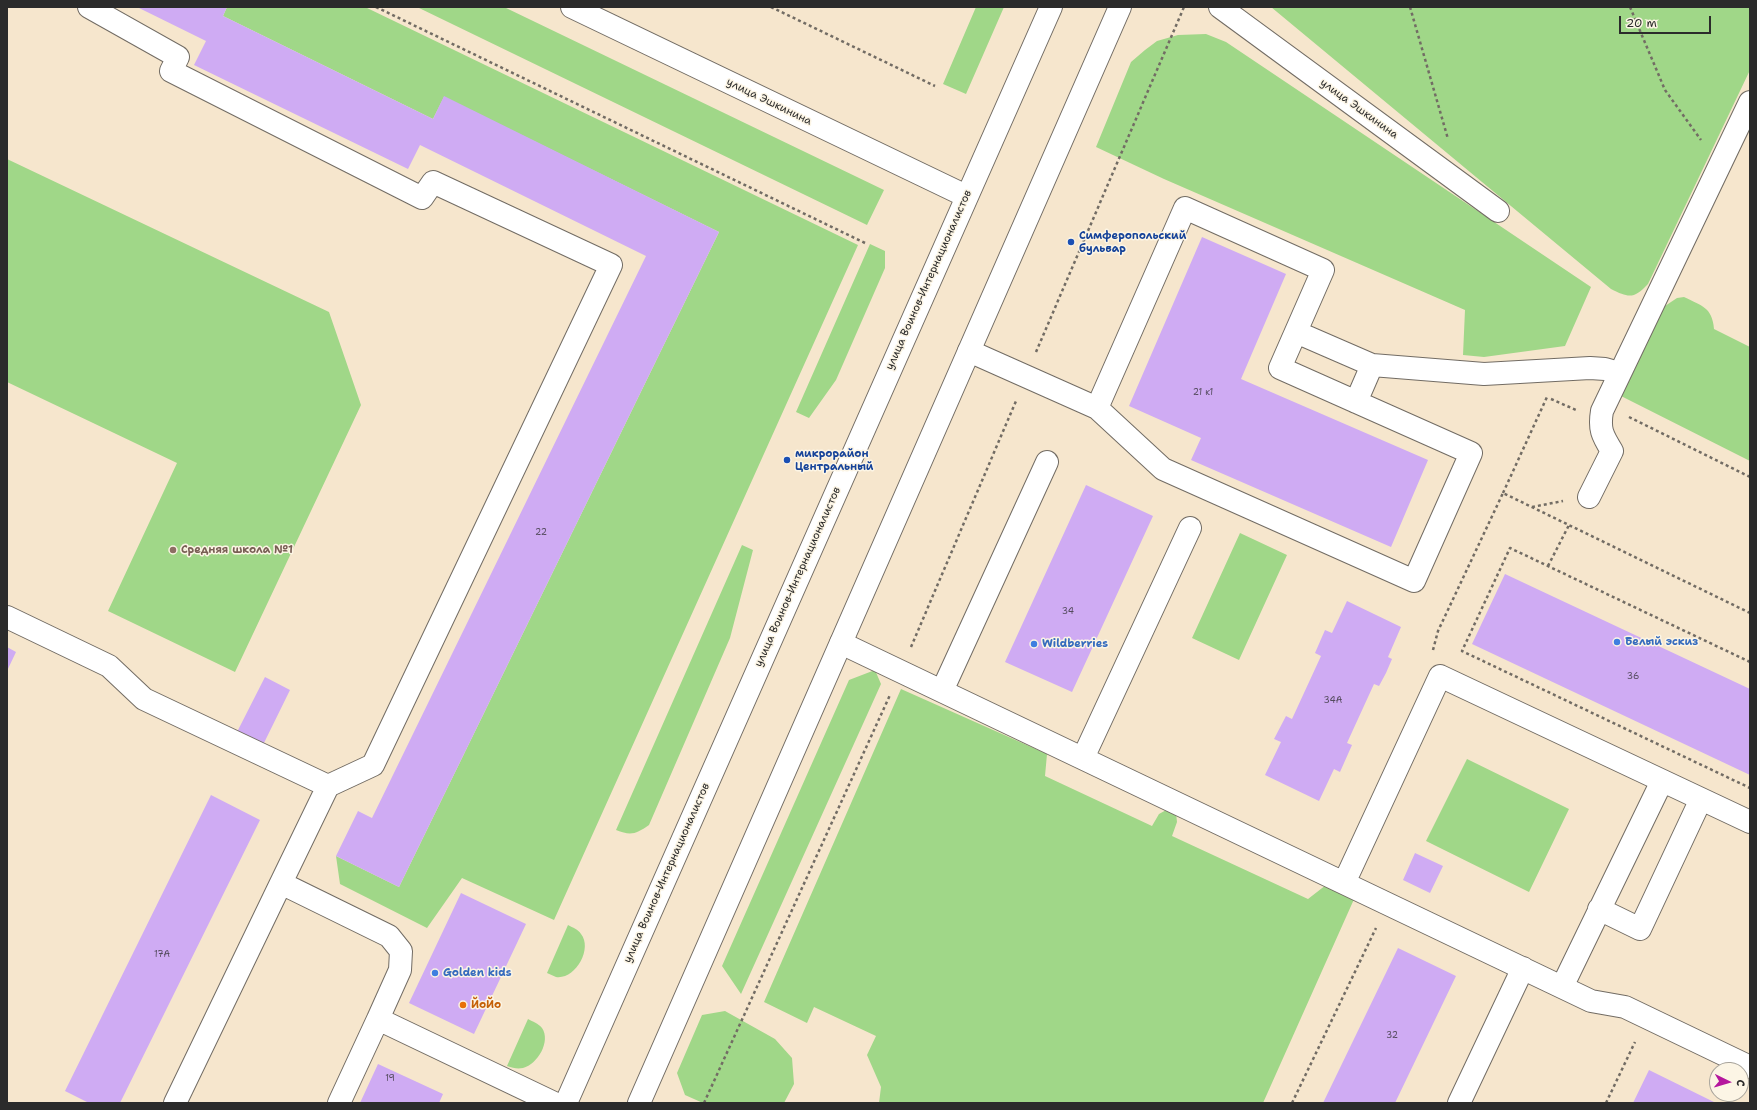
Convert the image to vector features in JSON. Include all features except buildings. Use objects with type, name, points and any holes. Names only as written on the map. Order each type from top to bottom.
[{"type":"main road","points":[[89,7],[178,56],[171,71],[422,198],[433,182],[611,265],[373,764],[328,786],[175,1103]]},
{"type":"main road","name":"улица Эшкинина","points":[[572,7],[966,196]]},
{"type":"main road","name":"улица Воинов-Интернационалистов","points":[[566,1103],[966,196],[1051,7]]},
{"type":"main road","points":[[638,1103],[1120,7]]},
{"type":"main road","name":"улица Эшкинина","points":[[1220,7],[1498,211]]},
{"type":"main road","points":[[1590,497],[1612,451],[1604,439],[1600,426],[1602,410],[1750,102]]},
{"type":"main road","points":[[969,351],[1097,408],[1163,469],[1414,581],[1471,453],[1280,368],[1323,270],[1185,208],[1097,408]]},
{"type":"main road","points":[[1296,332],[1372,365],[1484,374],[1590,368],[1605,369],[1619,373]]},
{"type":"main road","points":[[1356,402],[1372,365]]},
{"type":"main road","points":[[942,691],[1047,462]]},
{"type":"main road","points":[[1083,758],[1190,528]]},
{"type":"main road","points":[[7,617],[109,666],[144,699],[328,786]]},
{"type":"main road","points":[[841,643],[1591,1001],[1625,1007],[1647,1016],[1750,1067]]},
{"type":"main road","points":[[1344,883],[1440,676],[1750,822]]},
{"type":"main road","points":[[1562,987],[1662,781]]},
{"type":"main road","points":[[1600,909],[1640,929],[1701,799]]},
{"type":"main road","points":[[281,883],[389,936],[401,951],[400,970],[339,1103]]},
{"type":"main road","points":[[1459,1103],[1523,968]]},
{"type":"main road","points":[[378,1019],[554,1103]]},
{"type":"path","points":[[376,7],[865,243]]},
{"type":"path","points":[[771,7],[935,86]]},
{"type":"path","points":[[704,1103],[900,671],[1184,7]]},
{"type":"path","points":[[1410,7],[1460,183]]},
{"type":"path","points":[[1630,7],[1666,90],[1720,166]]},
{"type":"path","points":[[1440,676],[1433,651],[1438,631],[1561,369]]},
{"type":"path","points":[[1547,397],[1578,411],[1616,410],[1750,477]]},
{"type":"path","points":[[1503,493],[1750,613]]},
{"type":"path","points":[[1548,566],[1569,525]]},
{"type":"path","points":[[1750,662],[1510,548],[1462,651],[1750,788]]},
{"type":"path","points":[[1292,1103],[1388,904]]},
{"type":"path","points":[[1606,1103],[1647,1016]]},
{"type":"green space","points":[[227,7],[365,7],[858,245],[554,920],[462,878],[427,928],[340,884],[336,856],[399,887],[719,232],[444,97],[433,119],[223,16]]},
{"type":"green space","points":[[417,7],[504,7],[884,190],[867,225]]},
{"type":"green space","points":[[976,7],[1004,7],[966,94],[943,84]]},
{"type":"green space","points":[[1271,7],[1750,7],[1750,70],[1648,284],[1635,295],[1631,296],[1611,289]]},
{"type":"green space","points":[[1206,34],[1226,42],[1591,287],[1565,346],[1484,357],[1463,355],[1465,310],[1164,179],[1096,147],[1131,62],[1157,41],[1178,35]]},
{"type":"green space","points":[[7,159],[329,312],[361,405],[235,672],[108,611],[177,463],[7,382]]},
{"type":"green space","points":[[870,244],[885,251],[885,268],[836,380],[809,418],[796,412]]},
{"type":"green space","points":[[1684,297],[1705,308],[1711,316],[1714,329],[1750,347],[1750,461],[1621,396],[1665,306],[1677,298]]},
{"type":"green space","points":[[1240,533],[1287,555],[1239,660],[1192,638]]},
{"type":"green space","points":[[742,545],[753,550],[730,638],[649,825],[633,833],[626,833],[616,830]]},
{"type":"green space","points":[[875,670],[881,684],[741,994],[722,966],[849,680]]},
{"type":"green space","points":[[901,689],[1047,754],[1045,776],[1152,826],[1159,814],[1168,809],[1176,813],[1177,822],[1172,836],[1308,899],[1326,885],[1355,897],[1263,1103],[879,1103],[881,1087],[867,1055],[876,1036],[814,1007],[807,1023],[764,1002]]},
{"type":"green space","points":[[1467,759],[1569,809],[1529,892],[1426,841]]},
{"type":"green space","points":[[568,925],[580,932],[584,940],[585,947],[580,962],[575,969],[570,974],[563,977],[556,977],[547,973]]},
{"type":"green space","points":[[725,1011],[775,1039],[792,1058],[794,1084],[784,1103],[703,1103],[685,1095],[677,1073],[702,1015]]},
{"type":"green space","points":[[528,1019],[542,1028],[545,1039],[542,1051],[534,1062],[528,1066],[523,1068],[515,1068],[507,1066]]},
{"type":"place","name":"Симферопольский бульвар","points":[[1071,242]]},
{"type":"place","name":"микрорайон Центральный","points":[[787,460]]},
{"type":"place","name":"Средняя школа №1","points":[[173,550]]},
{"type":"place","name":"Белый эскиз","points":[[1617,642]]},
{"type":"place","name":"Wildberries","points":[[1034,644]]},
{"type":"place","name":"Golden kids","points":[[435,973]]},
{"type":"place","name":"ЙоЙо","points":[[463,1005]]}]
